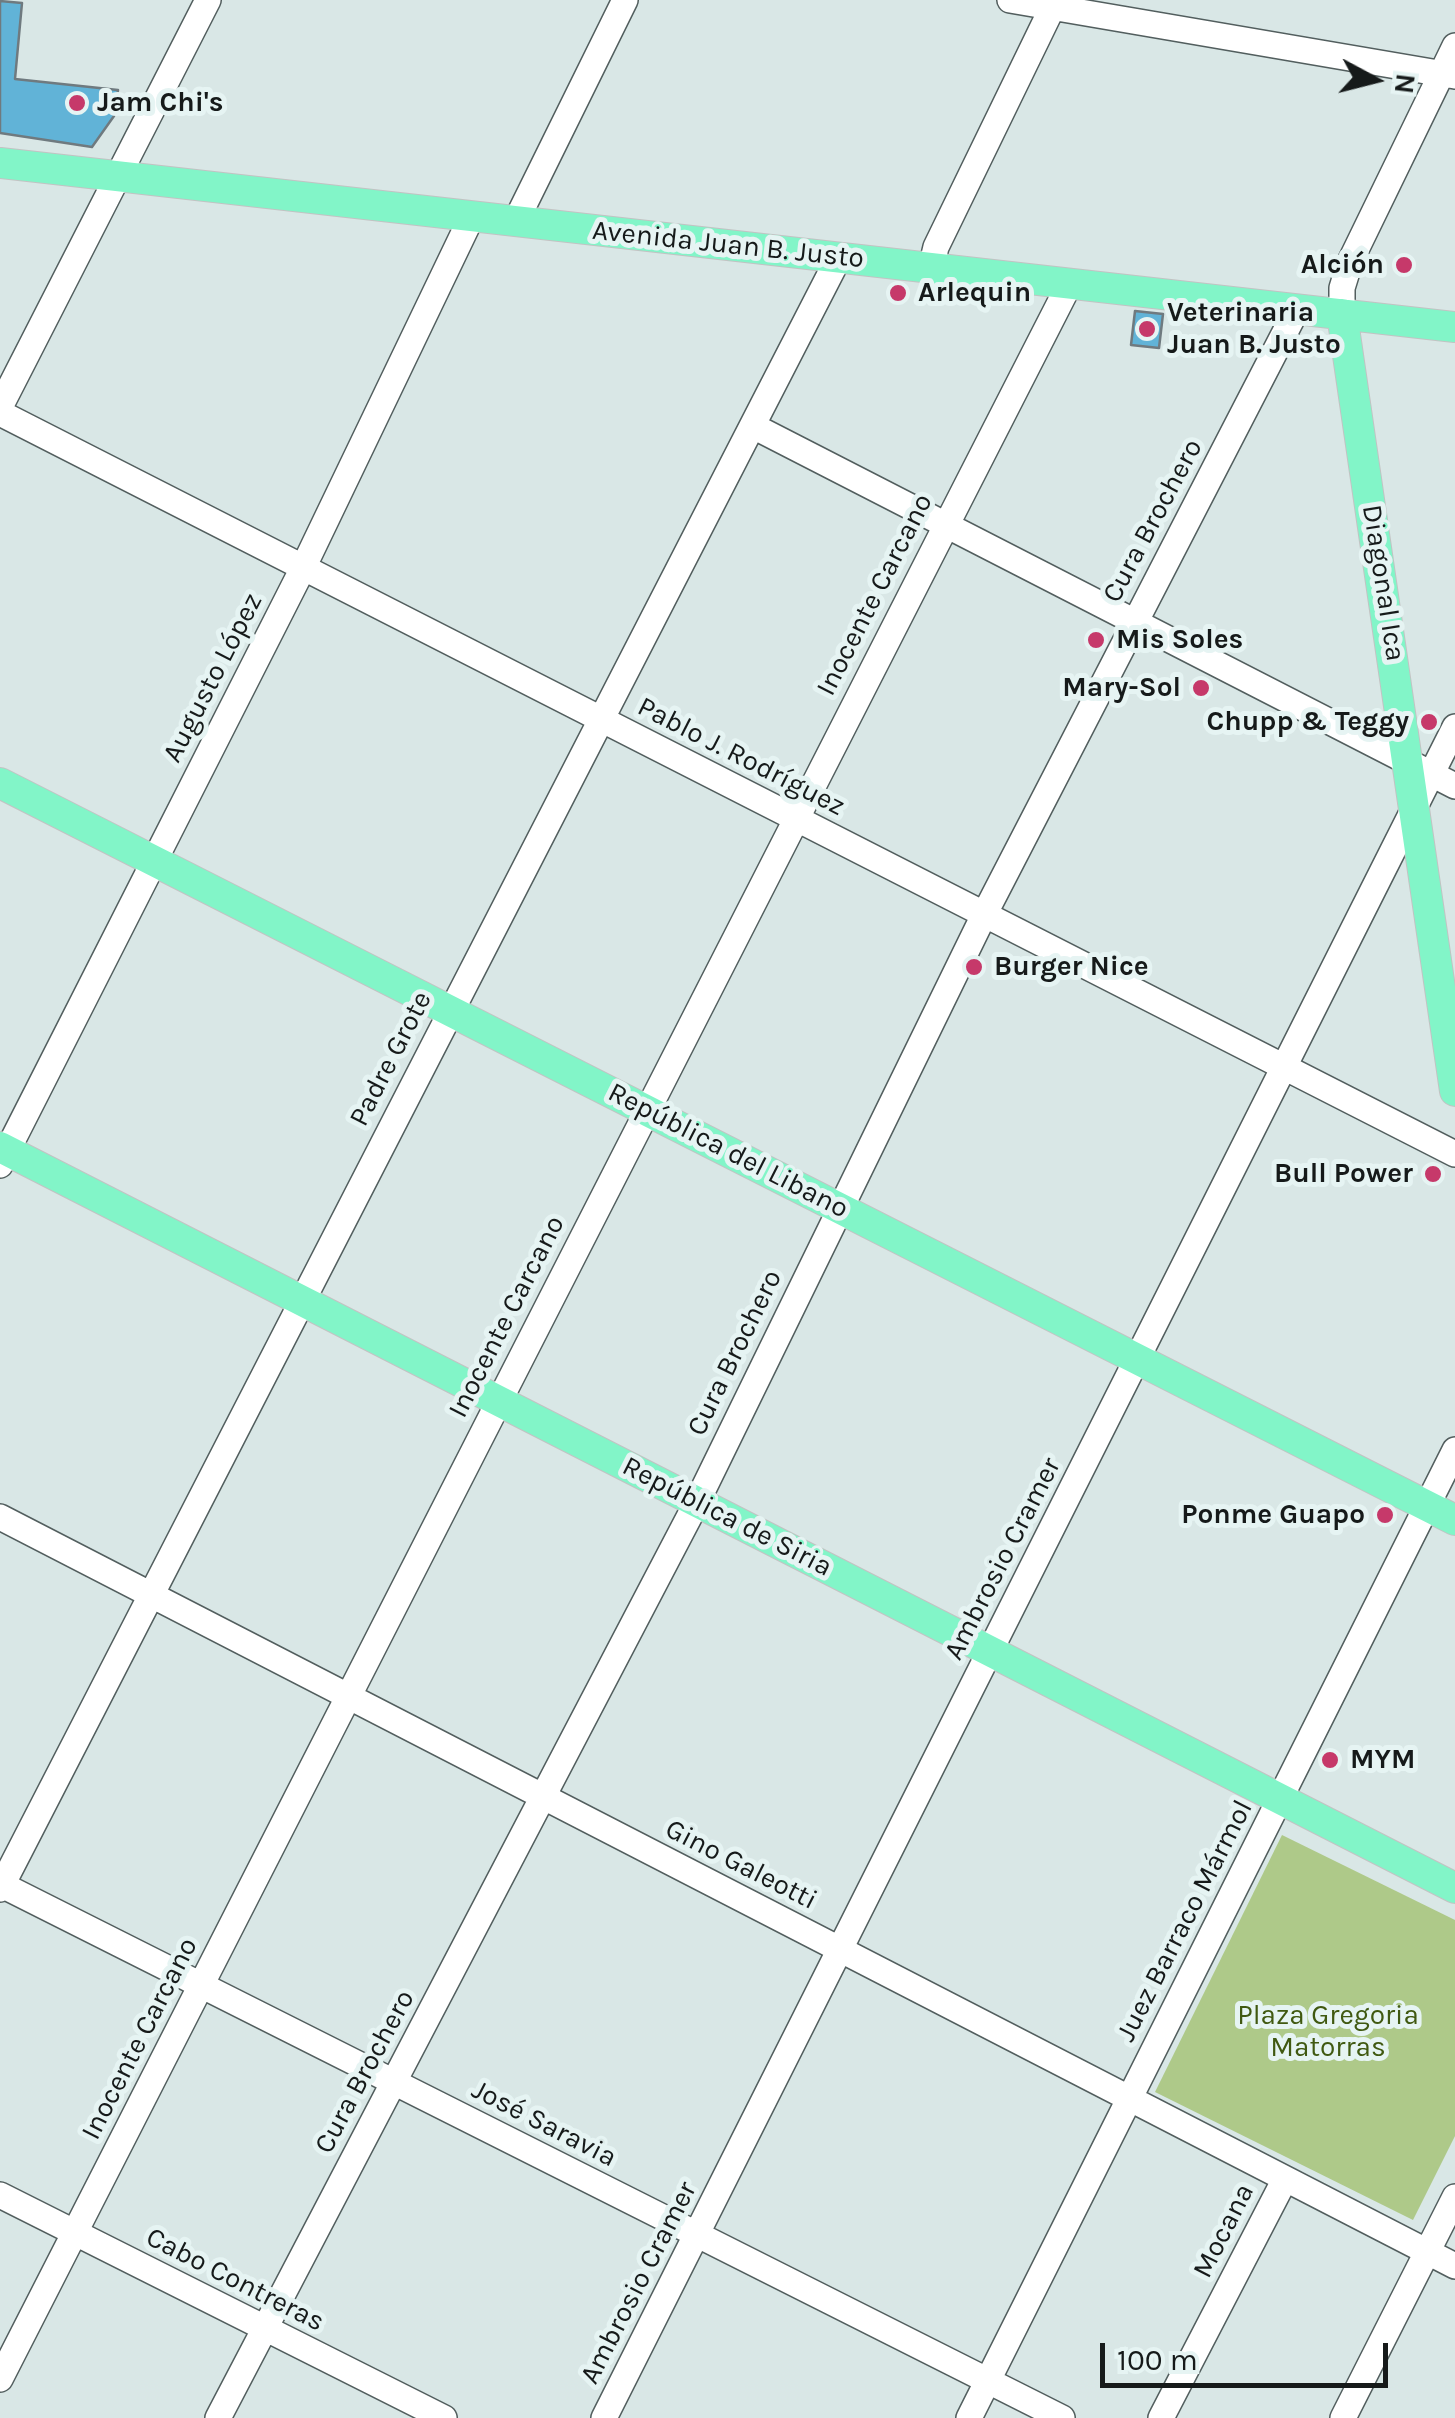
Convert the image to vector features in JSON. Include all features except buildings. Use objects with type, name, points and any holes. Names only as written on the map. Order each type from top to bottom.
[{"type":"main road","name":"Avenida Juan B. Justo","points":[[0,163],[1455,327]]},
{"type":"main road","name":"Diagonal Ica","points":[[1342,314],[1420,769],[1416,805],[1455,1091]]},
{"type":"main road","name":"República del Libano","points":[[0,783],[1455,1520]]},
{"type":"main road","name":"República de Siria","points":[[2,1154],[301,1301],[1455,1888]]},
{"type":"street","points":[[0,410],[208,0]]},
{"type":"street","points":[[516,221],[625,0]]},
{"type":"street","points":[[1010,0],[1054,4],[1448,75]]},
{"type":"street","points":[[931,268],[936,247],[1054,4]]},
{"type":"street","points":[[1342,314],[1342,288],[1350,262],[1448,75],[1455,46]]},
{"type":"street","name":"Augusto López","points":[[2,1154],[302,568],[472,216]]},
{"type":"street","name":"Padre Grote","points":[[1,1886],[838,258]]},
{"type":"street","name":"Inocente Carcano","points":[[0,2379],[1070,283]]},
{"type":"street","name":"Cura Brochero","points":[[218,2418],[697,1502],[984,915],[1297,309]]},
{"type":"street","name":"Pablo J. Rodríguez","points":[[0,410],[302,568],[1455,1154]]},
{"type":"street","points":[[754,426],[1455,786]]},
{"type":"street","points":[[1420,769],[1455,727]]},
{"type":"street","name":"Ambrosio Cramer","points":[[604,2418],[1416,805]]},
{"type":"street","name":"Juez Barraco Mármol","points":[[969,2418],[1455,1450]]},
{"type":"street","name":"Gino Galeotti","points":[[0,1517],[1455,2266]]},
{"type":"street","name":"José Saravia","points":[[1,1886],[1062,2418]]},
{"type":"street","name":"Mocana","points":[[1161,2418],[1285,2179]]},
{"type":"street","name":"Cabo Contreras","points":[[0,2195],[444,2418]]},
{"type":"street","points":[[1344,2418],[1455,2197]]},
{"type":"green space","name":"Plaza Gregoria Matorras","points":[[1282,1835],[1455,1920],[1455,2136],[1413,2220],[1155,2092]]},
{"type":"place","name":"Jam Chi's","points":[[77,103]]},
{"type":"place","name":"Alción","points":[[1404,265]]},
{"type":"place","name":"Arlequin","points":[[898,293]]},
{"type":"place","name":"Veterinaria Juan B. Justo","points":[[1147,329]]},
{"type":"place","name":"Mis Soles","points":[[1096,640]]},
{"type":"place","name":"Mary-Sol","points":[[1201,688]]},
{"type":"place","name":"Chupp & Teggy","points":[[1429,722]]},
{"type":"place","name":"Burger Nice","points":[[974,967]]},
{"type":"place","name":"Bull Power","points":[[1433,1174]]},
{"type":"place","name":"Ponme Guapo","points":[[1385,1515]]},
{"type":"place","name":"MYM","points":[[1330,1760]]}]
